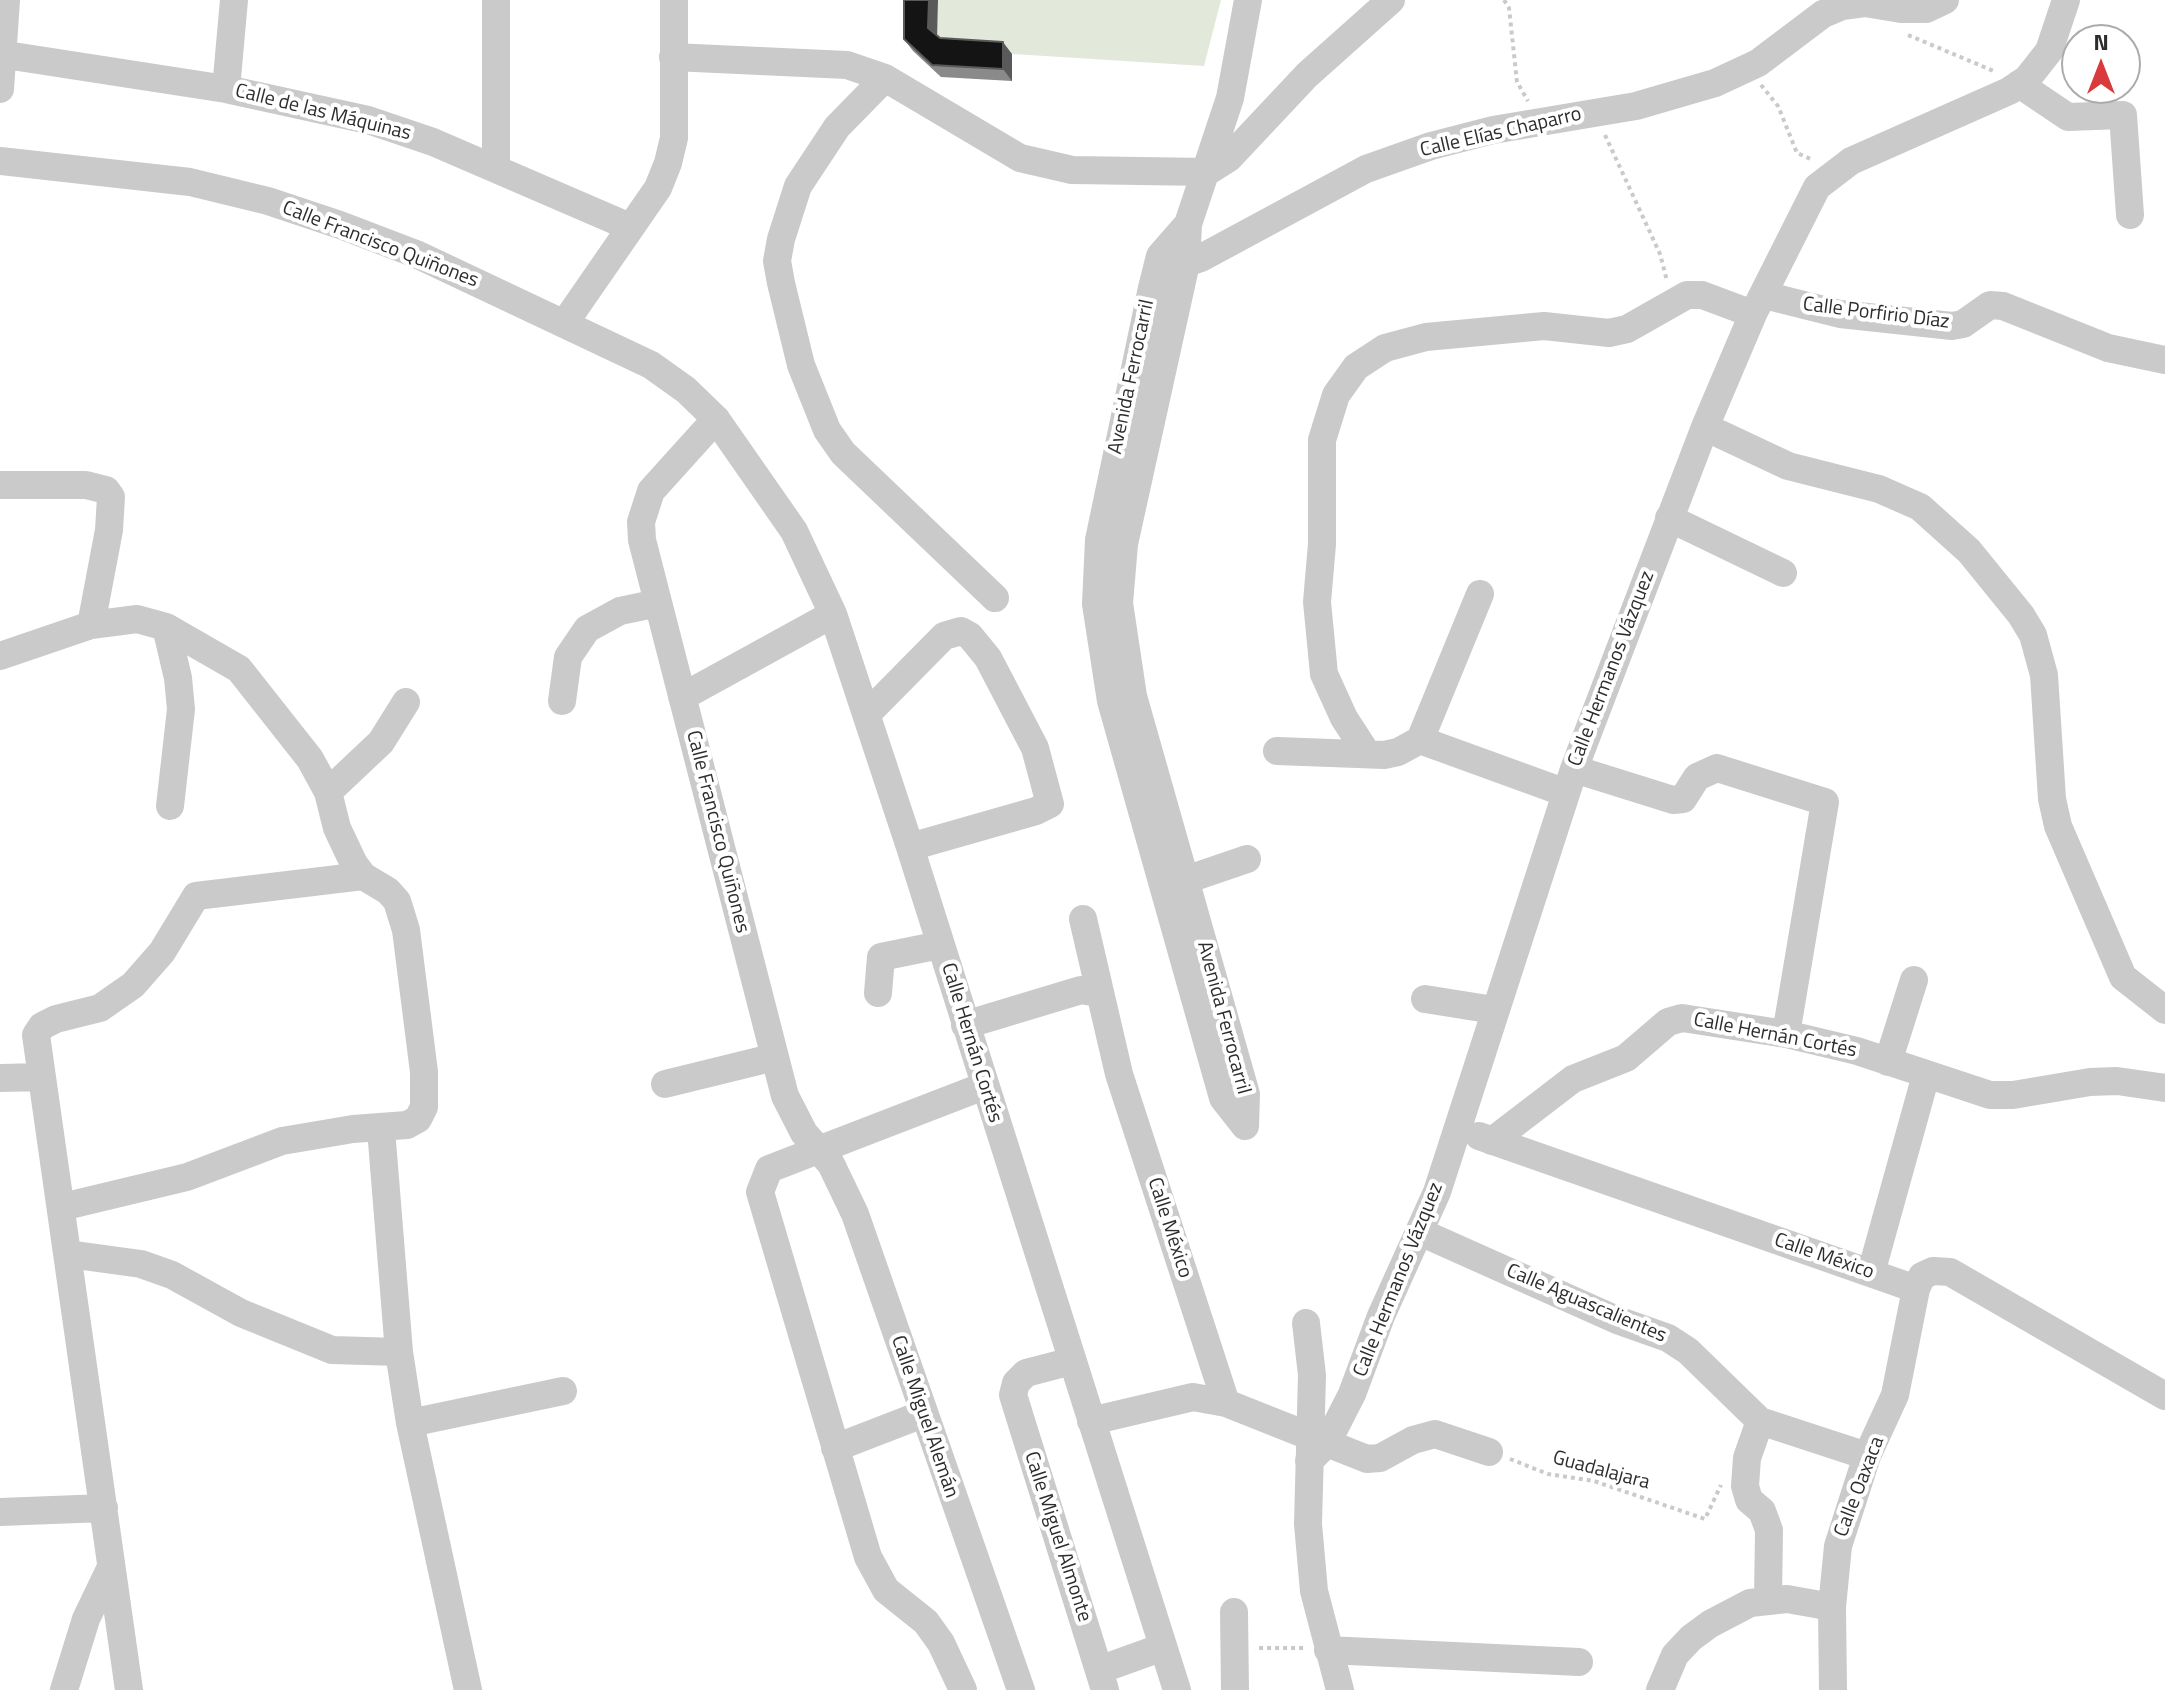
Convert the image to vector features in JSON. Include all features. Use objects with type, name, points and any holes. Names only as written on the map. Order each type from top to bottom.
[{"type":"street","points":[[0,89],[6,0]]},
{"type":"street","points":[[226,89],[234,0]]},
{"type":"street","points":[[496,0],[496,168]]},
{"type":"street","points":[[564,324],[658,188],[668,163],[674,138],[674,0]]},
{"type":"street","name":"Avenida Ferrocarril","points":[[1175,884],[1246,1094],[1245,1126],[1223,1098],[1175,884],[1133,696],[1096,604],[1099,540],[1130,381],[1207,172],[1230,98],[1248,0]]},
{"type":"street","points":[[673,57],[835,64],[868,70],[1020,158],[1072,170],[1207,172],[1229,158],[1307,75],[1391,0]]},
{"type":"street","points":[[1901,9],[1926,9],[1945,0]]},
{"type":"street","name":"Calle Hermanos Vázquez","points":[[1340,1690],[1320,1649],[1314,1591],[1308,1524],[1316,1446],[1352,1394],[1381,1316],[1420,1232],[1570,781],[1705,427],[1758,304],[1817,187],[1830,174],[1855,159],[2019,84],[2040,66],[2049,51],[2066,0]]},
{"type":"street","name":"Calle Elías Chaparro","points":[[1173,259],[1222,248],[1366,169],[1431,146],[1539,121],[1675,97],[1747,68],[1823,14],[1842,6],[1865,3],[1901,9]]},
{"type":"street","name":"Calle de las Máquinas","points":[[1,54],[226,89],[368,120],[433,142],[630,227]]},
{"type":"street","points":[[885,78],[837,127],[798,186],[777,261],[781,283],[801,365],[827,430],[863,473],[995,598]]},
{"type":"street","points":[[2019,84],[2068,117],[2123,115],[2130,215]]},
{"type":"street","name":"Calle Francisco Quiñones","points":[[0,161],[190,182],[268,201],[416,254],[651,365],[686,390],[716,419],[651,491],[644,506],[642,540],[775,1057],[793,1116],[819,1149]]},
{"type":"street","name":"Calle Porfirio Díaz","points":[[1672,301],[1687,295],[1702,295],[1952,326],[1963,324],[1990,305],[2003,306],[2108,348],[2165,360]]},
{"type":"street","points":[[1366,752],[1344,718],[1324,674],[1318,639],[1322,440],[1336,395],[1356,367],[1385,348],[1426,337],[1544,326],[1609,333],[1650,319],[1672,301]]},
{"type":"street","name":"Calle Hernán Cortés","points":[[716,419],[794,531],[833,614],[1177,1690]]},
{"type":"street","points":[[1705,427],[1788,466],[1879,489],[1911,502],[1969,551],[2021,615],[2033,635],[2044,675],[2052,799],[2058,826],[2123,977],[2165,1010]]},
{"type":"street","points":[[0,485],[86,485],[106,490],[111,497],[109,530],[91,625]]},
{"type":"street","points":[[1669,518],[1783,573]]},
{"type":"street","points":[[1277,751],[1398,752],[1420,740],[1480,594]]},
{"type":"street","points":[[562,701],[568,657],[587,629],[620,611],[658,603]]},
{"type":"street","points":[[682,697],[833,614]]},
{"type":"street","points":[[0,656],[91,625],[137,619],[166,627],[239,669],[310,759],[328,792],[346,850],[363,876],[388,891],[403,914],[424,1072],[424,1107],[418,1119],[407,1125],[341,1131],[282,1141],[187,1177],[62,1207]]},
{"type":"street","points":[[166,627],[178,678],[181,709],[170,806]]},
{"type":"street","points":[[867,714],[944,636],[961,631],[970,636],[988,658],[1023,720],[1039,759],[1050,804],[1036,811],[910,847]]},
{"type":"street","points":[[328,792],[381,742],[406,702]]},
{"type":"street","points":[[1420,740],[1570,781],[1673,800],[1683,799],[1697,777],[1717,768],[1825,802],[1786,1034]]},
{"type":"street","points":[[1175,884],[1247,859]]},
{"type":"street","points":[[129,1690],[36,1035],[42,1026],[100,1008],[133,985],[162,952],[196,896],[363,876]]},
{"type":"street","name":"Calle México","points":[[1083,919],[1100,979],[1098,993],[1127,1100],[1226,1403]]},
{"type":"street","points":[[878,993],[881,957],[940,945]]},
{"type":"street","points":[[1888,1062],[1914,980]]},
{"type":"street","points":[[965,1025],[1081,990],[1098,993]]},
{"type":"street","points":[[1425,999],[1494,1010]]},
{"type":"street","name":"Calle Hernán Cortés","points":[[1492,1141],[1573,1079],[1626,1058],[1668,1022],[1682,1018],[1786,1034],[1990,1095],[2013,1095],[2090,1082],[2117,1081],[2165,1088]]},
{"type":"street","points":[[665,1084],[775,1057]]},
{"type":"street","points":[[1871,1273],[1926,1075]]},
{"type":"street","points":[[0,1078],[41,1077]]},
{"type":"street","points":[[963,1690],[941,1643],[926,1622],[886,1590],[877,1576],[835,1448],[760,1192],[769,1169],[984,1086]]},
{"type":"street","name":"Calle México","points":[[1457,1128],[1916,1289]]},
{"type":"street","points":[[381,1129],[399,1352],[410,1423],[468,1690]]},
{"type":"street","name":"Calle Miguel Alemán","points":[[819,1149],[843,1184],[855,1214],[1021,1690]]},
{"type":"street","name":"Calle Aguascalientes","points":[[1420,1232],[1617,1320],[1668,1338],[1688,1351],[1760,1421],[1867,1456]]},
{"type":"street","points":[[68,1254],[109,1258],[162,1271],[241,1313],[332,1350],[399,1352]]},
{"type":"street","points":[[1916,1289],[1922,1276],[1933,1271],[1950,1272],[2165,1396]]},
{"type":"street","name":"Calle Oaxaca","points":[[1833,1690],[1832,1607],[1838,1546],[1867,1456],[1895,1395],[1916,1289]]},
{"type":"street","points":[[1306,1323],[1316,1446]]},
{"type":"street","name":"Calle Miguel Almonte","points":[[1072,1361],[1026,1373],[1016,1383],[1013,1395],[1102,1680]]},
{"type":"street","points":[[410,1423],[563,1391]]},
{"type":"street","points":[[1091,1421],[1193,1397],[1226,1403],[1316,1446],[1367,1459],[1380,1458],[1413,1440],[1435,1434],[1489,1452]]},
{"type":"street","points":[[835,1448],[923,1414]]},
{"type":"street","points":[[1760,1421],[1747,1458],[1745,1486],[1749,1500],[1762,1511],[1769,1530],[1768,1600]]},
{"type":"street","points":[[0,1512],[104,1508]]},
{"type":"street","points":[[64,1690],[86,1619],[110,1569]]},
{"type":"street","points":[[1660,1690],[1675,1655],[1691,1638],[1750,1603],[1768,1600],[1832,1607]]},
{"type":"street","points":[[1234,1612],[1235,1690]]},
{"type":"street","points":[[1102,1680],[1163,1647]]},
{"type":"street","points":[[1320,1649],[1579,1662]]},
{"type":"path","points":[[1504,0],[1509,8],[1517,82],[1539,121]]},
{"type":"path","points":[[1901,9],[1904,30],[1911,37],[1972,60],[2019,84]]},
{"type":"path","points":[[1747,68],[1778,106],[1797,153],[1807,160],[1855,159]]},
{"type":"path","points":[[1594,111],[1660,254],[1672,301]]},
{"type":"path","name":"Guadalajara","points":[[1489,1452],[1548,1474],[1594,1481],[1705,1519]]},
{"type":"path","points":[[1235,1648],[1320,1649]]},
{"type":"shaded area","points":[[938,0],[1221,0],[1204,66],[949,50],[937,41]]},
{"type":"building","points":[[904,0],[929,0],[928,28],[940,38],[1003,42],[1003,69],[932,65],[904,39]]}]
